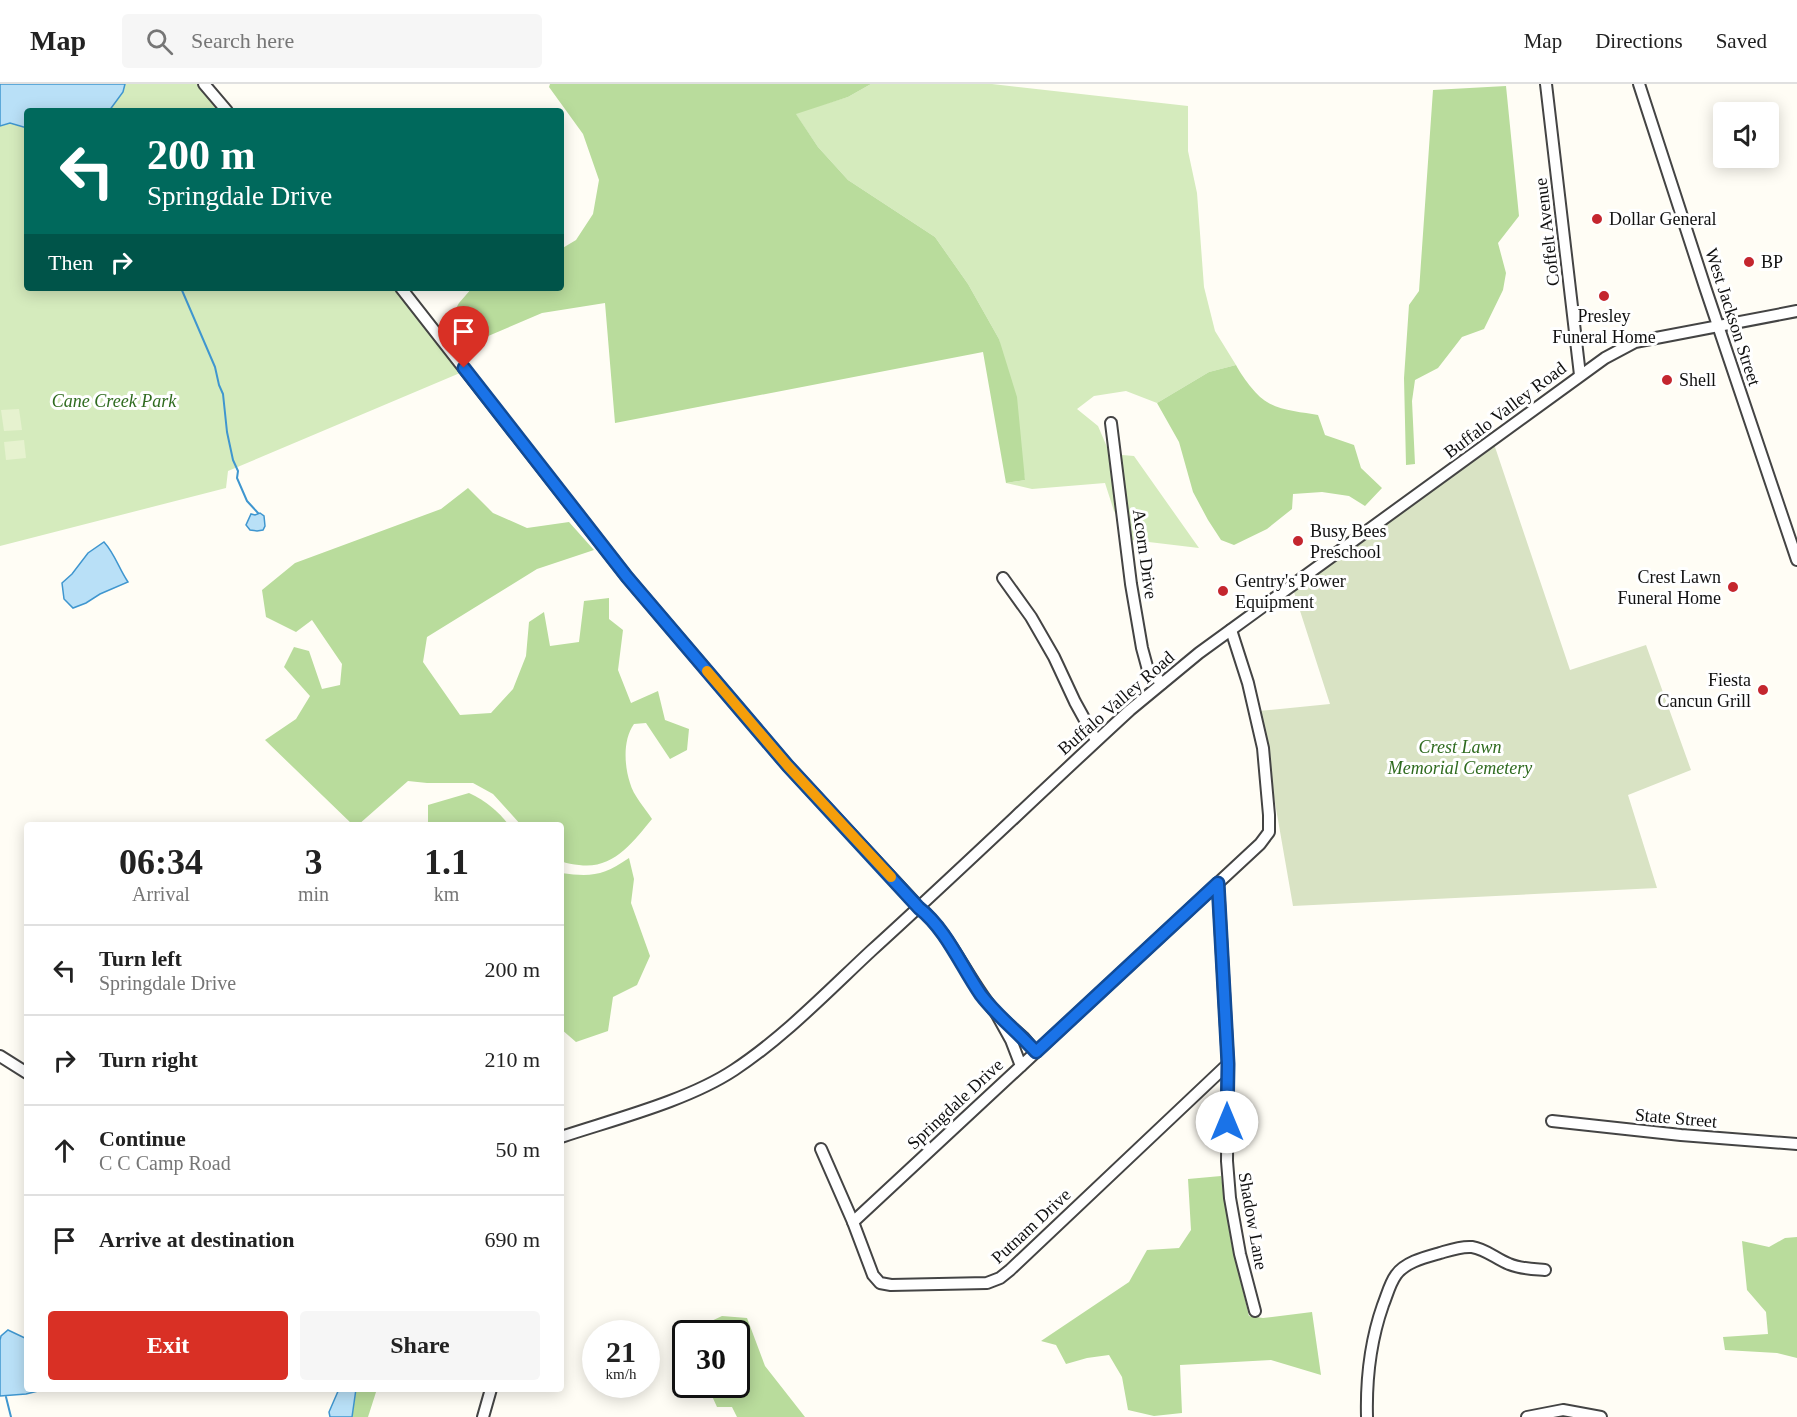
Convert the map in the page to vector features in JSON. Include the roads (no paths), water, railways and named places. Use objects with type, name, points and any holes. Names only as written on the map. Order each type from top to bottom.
[{"type":"street","points":[[204,84],[224,108]]},
{"type":"street","name":"Coffelt Avenue","points":[[1546,84],[1580,375]]},
{"type":"street","name":"West Jackson Street","points":[[1639,84],[1797,560]]},
{"type":"street","points":[[403,291],[627,577],[788,766],[927,914],[996,1013],[1011,1040],[1021,1065]]},
{"type":"street","name":"Buffalo Valley Road","points":[[564,1136],[669,1101],[709,1084],[765,1047],[919,908],[1096,740],[1162,682],[1605,358],[1635,342],[1797,311]]},
{"type":"street","name":"Acorn Drive","points":[[1111,423],[1131,584],[1142,648],[1148,670],[1162,682]]},
{"type":"street","points":[[1003,578],[1031,617],[1054,657],[1096,740]]},
{"type":"street","name":"Springdale Drive","points":[[853,1222],[1218,883],[1269,832],[1263,748],[1231,630]]},
{"type":"street","name":"Shadow Lane","points":[[1218,883],[1228,1064],[1227,1161],[1230,1198],[1240,1254],[1255,1311]]},
{"type":"street","points":[[996,1013],[1036,1052]]},
{"type":"street","points":[[0,1056],[24,1071]]},
{"type":"street","name":"Putnam Drive","points":[[821,1149],[873,1275],[880,1283],[891,1285],[987,1283],[1000,1278],[1228,1064]]},
{"type":"street","name":"State Street","points":[[1552,1122],[1681,1136],[1797,1144]]},
{"type":"street","points":[[1367,1417],[1372,1342],[1396,1275],[1410,1264],[1429,1256],[1456,1248],[1471,1247],[1522,1269],[1545,1270]]},
{"type":"street","points":[[483,1417],[490,1392]]},
{"type":"street","points":[[1527,1417],[1563,1410],[1601,1417]]},
{"type":"water","points":[[0,84],[125,84],[123,92],[111,108],[24,108],[24,127],[10,123],[0,126]]},
{"type":"water","points":[[260,513],[264,516],[263,530],[250,530],[246,525],[251,514]]},
{"type":"water","points":[[104,542],[128,582],[73,608],[64,599],[62,583],[88,553]]},
{"type":"water","points":[[8,1330],[24,1338],[24,1392],[34,1392],[0,1396],[1,1336]]},
{"type":"water","points":[[338,1392],[356,1392],[352,1417],[330,1417],[329,1412]]},
{"type":"waterway","points":[[182,291],[215,367],[223,394],[227,432],[233,460],[238,471],[237,478],[247,501],[258,513]]},
{"type":"waterway","points":[[6,1397],[11,1417]]},
{"type":"place","name":"Dollar General","points":[[1597,219]]},
{"type":"place","name":"BP","points":[[1749,262]]},
{"type":"place","name":"Presley Funeral Home","points":[[1604,296]]},
{"type":"place","name":"Shell","points":[[1667,380]]},
{"type":"place","name":"Busy Bees Preschool","points":[[1298,541]]},
{"type":"place","name":"Crest Lawn Funeral Home","points":[[1733,587]]},
{"type":"place","name":"Gentry's Power Equipment","points":[[1223,591]]},
{"type":"place","name":"Fiesta Cancun Grill","points":[[1763,690]]},
{"type":"park label","name":"Cane Creek Park","points":[[114,401]]},
{"type":"park label","name":"Crest Lawn Memorial Cemetery","points":[[1460,757]]}]
